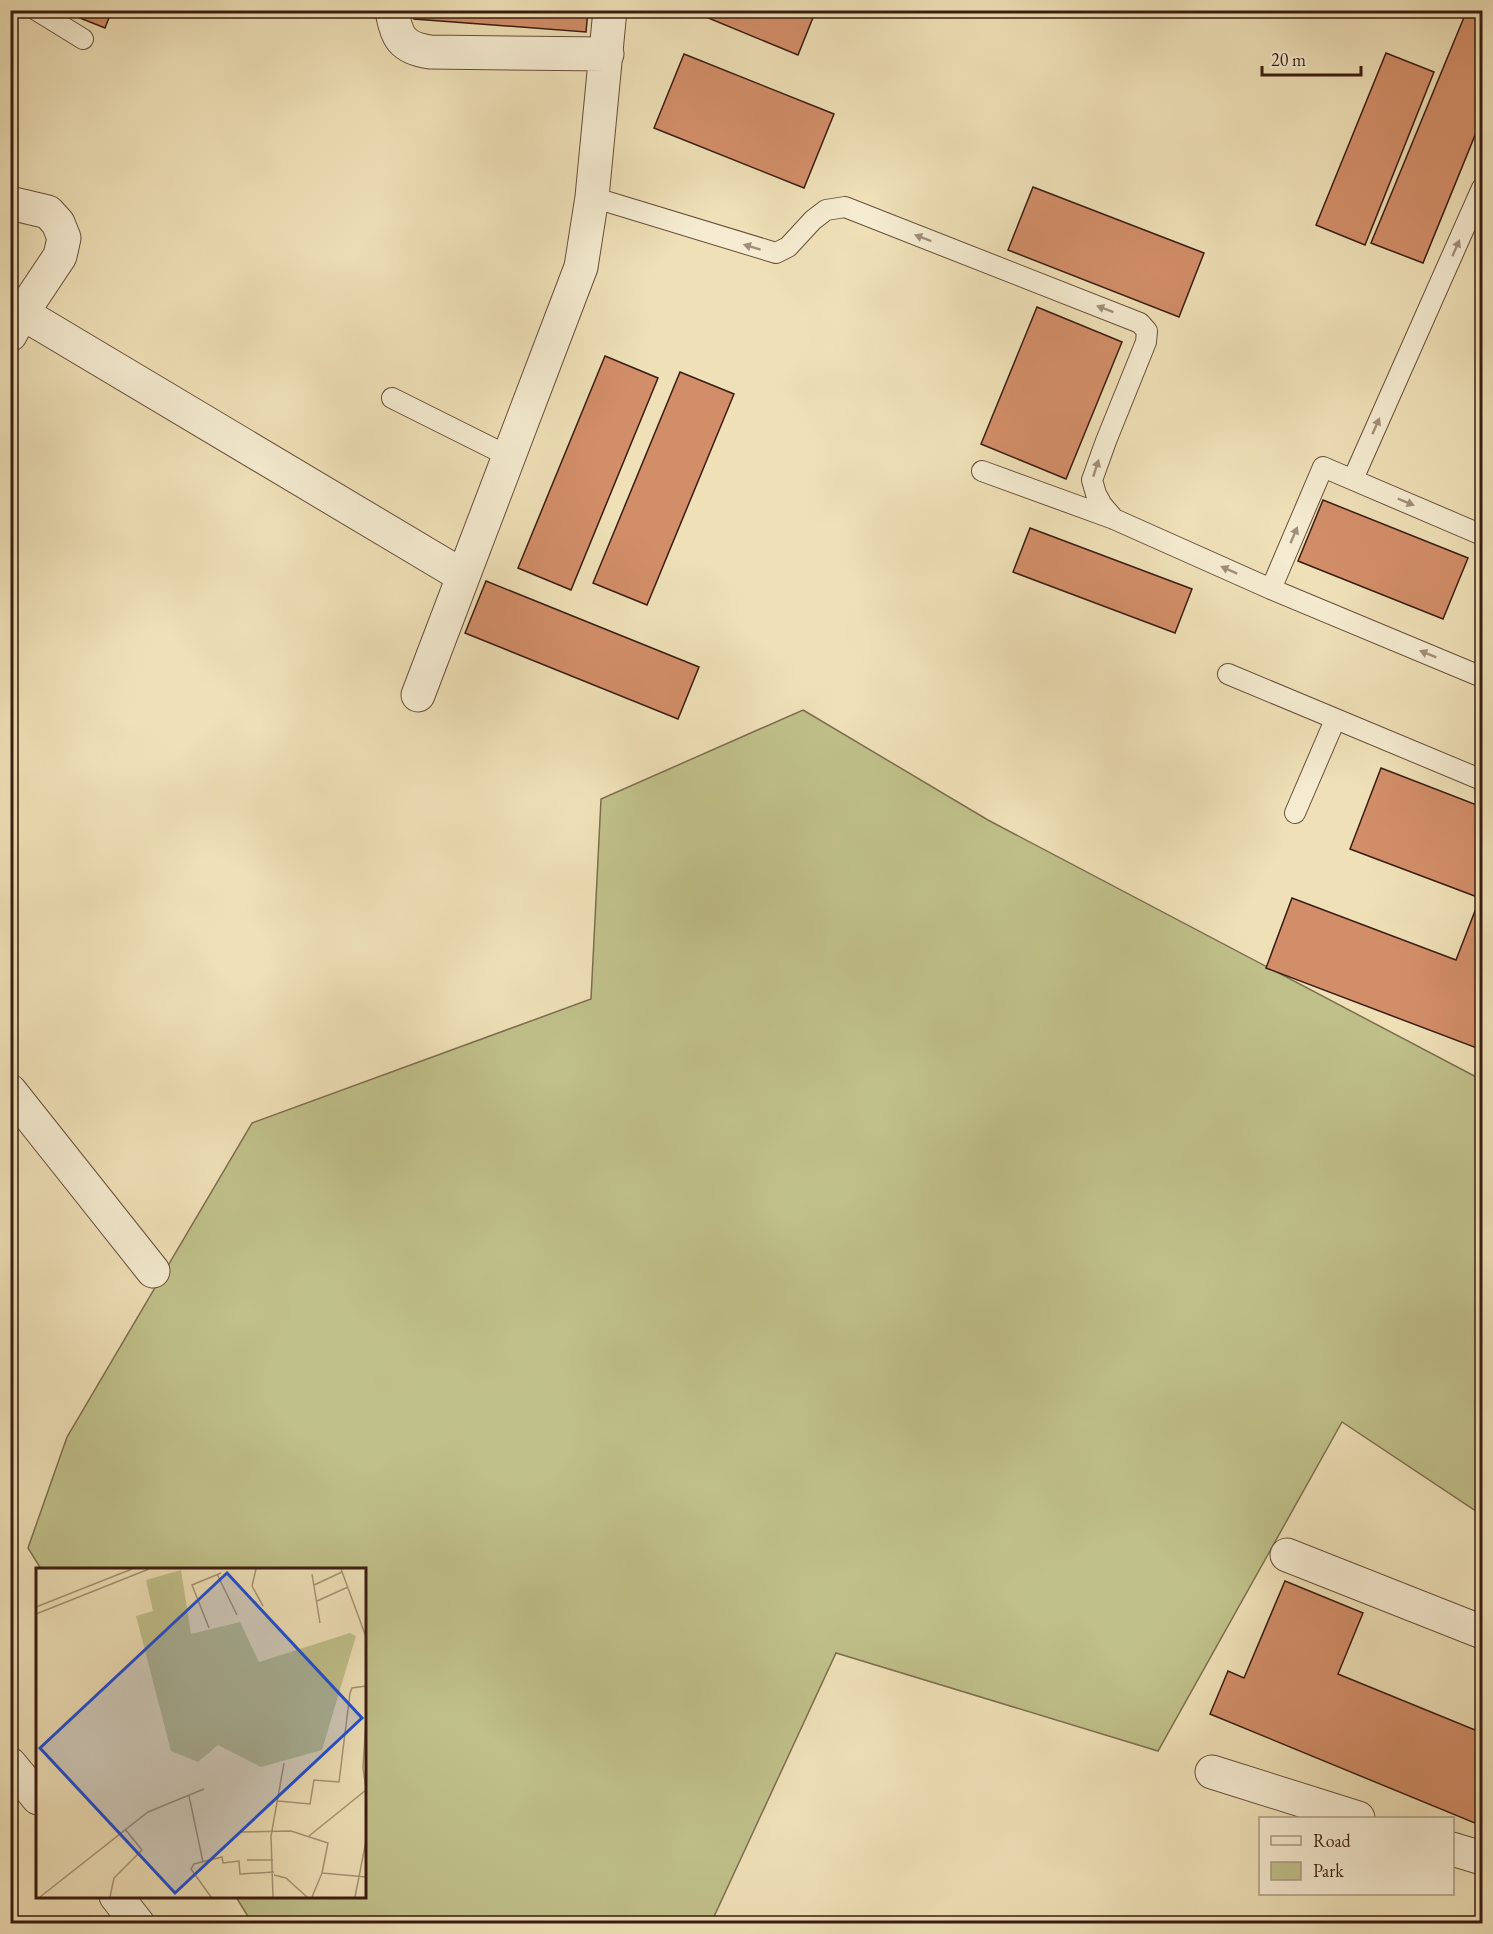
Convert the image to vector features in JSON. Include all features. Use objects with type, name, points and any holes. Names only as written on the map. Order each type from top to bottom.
[{"type":"street","points":[[392,10],[400,39],[414,50],[607,54]]},
{"type":"street","points":[[418,695],[581,267],[592,197],[610,10]]},
{"type":"street","points":[[10,203],[48,212],[58,223],[64,238],[60,256],[16,324],[463,576]]},
{"type":"street","points":[[10,1091],[153,1270]]},
{"type":"street","points":[[1287,1555],[1482,1632]]},
{"type":"street","points":[[10,1764],[36,1796]]},
{"type":"street","points":[[1212,1772],[1355,1817]]},
{"type":"street","points":[[1454,1849],[1482,1858]]},
{"type":"street","points":[[118,1898],[138,1923]]},
{"type":"lane","points":[[36,10],[83,39]]},
{"type":"lane","points":[[1353,479],[1476,221],[1482,188]]},
{"type":"lane","points":[[592,197],[776,253],[789,247],[813,220],[826,210],[845,207],[1140,323],[1147,331],[1146,342],[1092,480],[1102,506],[1114,519]]},
{"type":"lane","points":[[392,398],[508,456]]},
{"type":"lane","points":[[1271,589],[1323,466],[1482,535]]},
{"type":"lane","points":[[982,471],[1114,519],[1271,589],[1482,677]]},
{"type":"lane","points":[[1228,674],[1482,780]]},
{"type":"lane","points":[[1295,813],[1335,720]]},
{"type":"green space","points":[[803,710],[988,820],[1482,1080],[1482,1515],[1342,1422],[1158,1751],[836,1653],[711,1923],[252,1923],[237,1898],[366,1898],[366,1568],[40,1568],[28,1548],[67,1437],[252,1123],[591,999],[601,799]]},
{"type":"building","points":[[60,10],[112,10],[105,28]]},
{"type":"building","points":[[414,10],[588,10],[586,32],[414,19]]},
{"type":"building","points":[[689,10],[816,10],[798,55]]},
{"type":"building","points":[[1467,10],[1482,10],[1482,118],[1423,263],[1371,243]]},
{"type":"building","points":[[1386,53],[1434,72],[1365,245],[1316,225]]},
{"type":"building","points":[[684,54],[834,114],[804,188],[654,128]]},
{"type":"building","points":[[1033,187],[1204,253],[1179,317],[1008,250]]},
{"type":"building","points":[[1037,307],[1122,342],[1066,479],[981,444]]},
{"type":"building","points":[[605,356],[658,378],[571,590],[518,568]]},
{"type":"building","points":[[680,372],[734,394],[647,605],[593,583]]},
{"type":"building","points":[[1323,500],[1468,558],[1443,619],[1298,561]]},
{"type":"building","points":[[1030,528],[1192,589],[1175,633],[1013,572]]},
{"type":"building","points":[[486,581],[699,667],[678,719],[465,633]]},
{"type":"building","points":[[1381,768],[1482,807],[1482,1050],[1266,968],[1292,898],[1456,960],[1480,898],[1350,849]]},
{"type":"building","points":[[1285,1581],[1363,1613],[1338,1674],[1475,1730],[1482,1713],[1482,1826],[1210,1714],[1228,1671],[1244,1678]]}]
